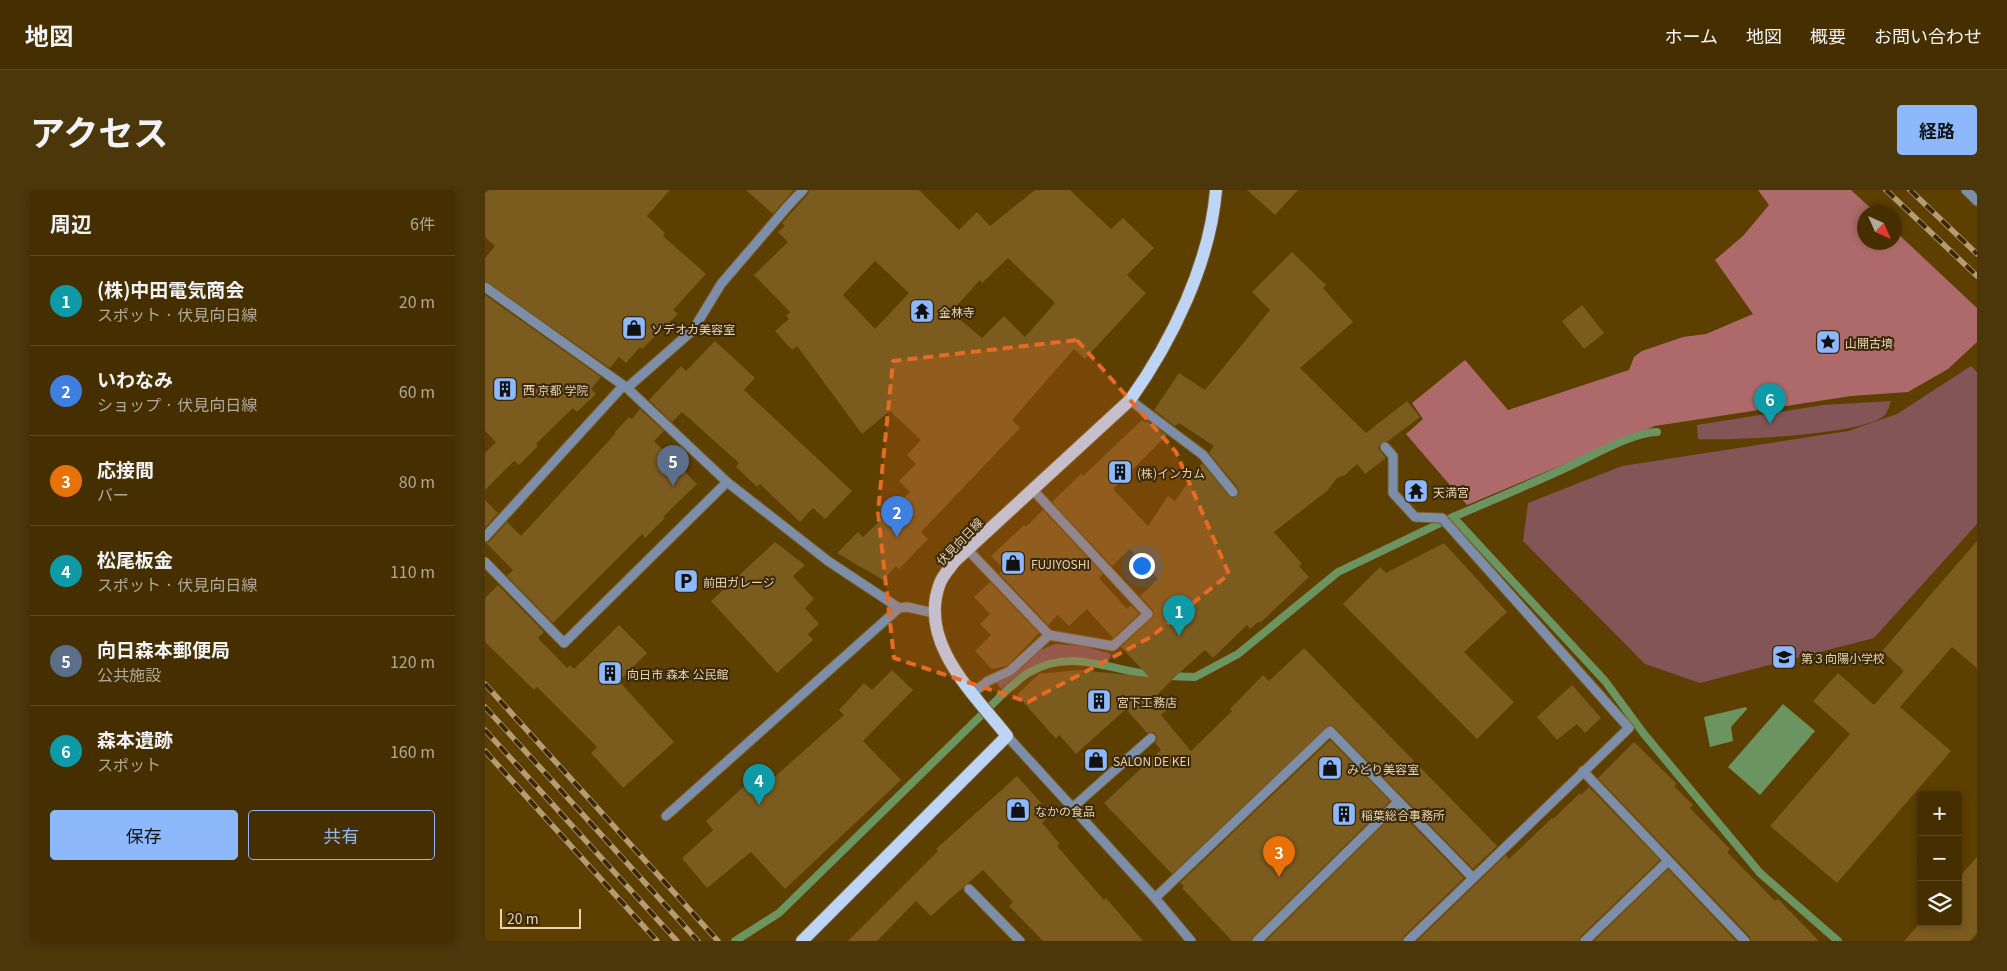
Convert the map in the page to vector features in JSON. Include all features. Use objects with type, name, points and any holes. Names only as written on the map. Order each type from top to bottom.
[{"type":"main road","name":"伏見向日線","points":[[1007,736],[952,665],[939,642],[934,613],[936,595],[941,581],[955,561],[1130,400],[1149,371],[1176,322],[1198,272],[1216,190]]},
{"type":"main road","points":[[802,941],[1007,736]]},
{"type":"street","points":[[485,537],[625,387],[693,330],[721,284],[803,190]]},
{"type":"street","points":[[1965,190],[1977,201]]},
{"type":"street","points":[[485,287],[625,387],[727,482],[828,561],[899,608]]},
{"type":"street","points":[[1130,400],[1203,455],[1233,492]]},
{"type":"street","points":[[1385,447],[1393,456],[1393,493],[1415,517],[1442,518],[1629,728],[1408,941]]},
{"type":"street","points":[[485,562],[564,643],[727,482]]},
{"type":"street","points":[[968,550],[1049,635],[1113,646],[1148,614],[1033,490]]},
{"type":"street","points":[[666,816],[899,608],[907,607],[934,613]]},
{"type":"street","points":[[973,694],[988,681],[1009,671],[1049,635]]},
{"type":"street","points":[[1155,898],[1330,731],[1473,878]]},
{"type":"street","points":[[1007,736],[1155,898],[1191,941]]},
{"type":"street","points":[[1072,808],[1151,738]]},
{"type":"street","points":[[1583,771],[1738,939]]},
{"type":"street","points":[[1257,941],[1398,802]]},
{"type":"street","points":[[1585,941],[1668,861]]},
{"type":"street","points":[[969,889],[1019,941]]},
{"type":"highlighted area","points":[[1077,340],[1176,452],[1229,574],[1151,637],[1028,702],[894,658],[878,512],[893,361]]},
{"type":"shaded area","points":[[1758,190],[1851,190],[1867,205],[1857,205],[1857,250],[1902,250],[1902,238],[1977,308],[1977,342],[1948,369],[1908,392],[1851,396],[1655,426],[1467,505],[1406,434],[1423,419],[1412,403],[1465,360],[1508,410],[1629,370],[1634,357],[1642,351],[1683,337],[1706,334],[1753,314],[1715,260],[1743,236],[1769,205]]},
{"type":"shaded area","points":[[1971,366],[1977,372],[1977,524],[1874,638],[1700,683],[1645,664],[1523,541],[1528,503],[1622,466],[1848,431],[1897,414]]},
{"type":"shaded area","points":[[1891,401],[1885,415],[1872,422],[1852,427],[1825,432],[1766,438],[1698,439],[1697,425],[1823,405]]},
{"type":"shaded area","points":[[1055,644],[1083,646],[1111,654],[1108,662],[1076,657],[1051,659],[1027,669],[1001,689],[996,682],[1034,653]]},
{"type":"shaded area","points":[[1783,704],[1815,731],[1760,795],[1728,767]]},
{"type":"shaded area","points":[[1746,707],[1747,709],[1731,727],[1733,741],[1710,747],[1704,717]]},
{"type":"building","points":[[485,190],[670,190],[647,216],[665,233],[663,236],[706,274],[673,310],[678,314],[642,349],[640,347],[626,363],[619,357],[610,368],[485,281],[485,258],[495,246],[485,237]]},
{"type":"building","points":[[746,190],[794,190],[773,214]]},
{"type":"building","points":[[809,190],[919,190],[959,230],[977,212],[990,226],[1035,190],[1070,190],[1111,229],[1123,218],[1154,248],[1127,275],[1146,293],[1085,359],[1074,349],[1012,420],[1020,428],[921,532],[928,539],[899,569],[896,566],[883,580],[837,553],[858,532],[863,537],[910,492],[899,481],[916,464],[907,455],[921,440],[890,411],[862,434],[797,346],[792,350],[775,331],[789,319],[786,316],[790,312],[754,275],[788,242],[778,232],[785,226],[782,223],[808,194]],"holes":[[[1008,258],[1055,303],[1025,337],[1004,316],[982,338],[951,312],[980,280],[982,283]],[[875,261],[909,293],[875,329],[843,295]]]},
{"type":"building","points":[[1247,190],[1298,190],[1275,215]]},
{"type":"building","points":[[1292,252],[1326,285],[1323,288],[1353,322],[1300,368],[1366,433],[1407,401],[1420,417],[1388,441],[1381,443],[1378,448],[1386,458],[1365,474],[1357,464],[1345,475],[1337,478],[1327,491],[1274,532],[1302,564],[1299,566],[1309,577],[1260,623],[1258,622],[1250,629],[1247,625],[1213,658],[1205,650],[1177,675],[1158,694],[1170,707],[1161,715],[1191,751],[1232,711],[1230,709],[1263,675],[1269,681],[1304,648],[1497,846],[1473,869],[1334,727],[1329,725],[1172,874],[1104,803],[1161,750],[1155,743],[1157,740],[1156,734],[1153,732],[1147,733],[1126,709],[1076,754],[1059,735],[1056,739],[1017,695],[1039,674],[1079,670],[1149,677],[1121,647],[1154,616],[1153,610],[1140,596],[1158,579],[1130,549],[1112,566],[1052,502],[1081,474],[1083,476],[1142,420],[1146,423],[1147,421],[1167,435],[1113,489],[1148,526],[1168,496],[1175,501],[1202,463],[1229,496],[1233,498],[1237,496],[1238,488],[1209,453],[1214,446],[1179,423],[1175,426],[1154,410],[1179,373],[1205,390],[1270,310],[1252,292]]},
{"type":"building","points":[[485,295],[601,377],[591,389],[596,394],[577,412],[573,408],[536,444],[538,446],[519,465],[514,461],[485,490],[485,453],[496,442],[485,431]]},
{"type":"building","points":[[1582,305],[1604,333],[1584,349],[1562,321]]},
{"type":"building","points":[[715,341],[755,378],[744,390],[852,491],[825,519],[813,508],[800,522],[760,484],[757,487],[736,467],[739,463],[682,412],[672,422],[649,400],[681,366],[686,371]]},
{"type":"building","points":[[640,409],[664,431],[654,441],[697,484],[663,517],[665,518],[645,538],[642,534],[553,623],[507,576],[513,570],[486,543],[507,522],[521,536],[629,417],[632,419]]},
{"type":"building","points":[[485,500],[498,513],[485,528]]},
{"type":"building","points":[[1043,510],[1103,574],[1099,578],[1127,609],[1131,605],[1139,614],[1113,638],[1087,609],[1069,626],[1058,615],[1048,625],[999,573],[1004,569],[991,556]]},
{"type":"building","points":[[1977,541],[1977,668],[1952,647],[1900,707],[1951,751],[1837,883],[1770,826],[1850,734],[1813,701],[1838,673],[1874,705],[1904,671],[1882,651]]},
{"type":"building","points":[[775,542],[805,565],[793,576],[814,599],[805,608],[819,624],[808,634],[813,640],[777,673],[711,601]]},
{"type":"building","points":[[1444,543],[1507,612],[1464,652],[1514,702],[1477,739],[1343,604],[1380,567],[1386,573]]},
{"type":"building","points":[[990,582],[1039,633],[1007,666],[992,669],[975,651],[991,635],[980,624],[990,614],[974,597]]},
{"type":"building","points":[[498,585],[544,632],[538,638],[567,668],[570,665],[574,669],[619,625],[647,653],[619,681],[674,742],[623,788],[591,753],[597,747],[537,687],[534,690],[485,642],[485,598]]},
{"type":"building","points":[[892,670],[913,690],[863,741],[901,780],[785,889],[751,852],[707,888],[682,858],[713,830],[706,821],[751,780],[760,790],[844,715],[839,710],[864,683],[872,690]]},
{"type":"building","points":[[1572,685],[1601,718],[1585,733],[1577,724],[1557,740],[1537,717]]},
{"type":"building","points":[[1330,740],[1390,801],[1251,941],[1232,941],[1182,888],[1184,886],[1180,883]]},
{"type":"building","points":[[1634,742],[1677,784],[1674,786],[1693,805],[1690,808],[1730,849],[1727,852],[1775,901],[1778,899],[1819,941],[1751,941],[1750,937],[1598,778]]},
{"type":"building","points":[[1017,776],[1051,814],[1042,823],[1060,844],[1057,846],[1143,941],[1043,941],[1009,906],[1013,902],[983,870],[931,916],[916,901],[877,941],[848,941],[938,851],[936,849]]},
{"type":"building","points":[[1589,787],[1660,860],[1581,936],[1579,941],[1417,941],[1506,855],[1509,859],[1552,818]]},
{"type":"building","points":[[1398,810],[1464,878],[1404,936],[1402,941],[1266,941]]},
{"type":"building","points":[[1977,857],[1977,933],[1970,941],[1904,941],[1917,926],[1962,926],[1962,874]]},
{"type":"building","points":[[1668,869],[1736,941],[1594,941]]},
{"type":"waterway","points":[[1453,517],[1614,445],[1637,436],[1657,432]]},
{"type":"waterway","points":[[1167,676],[1195,677],[1238,654],[1338,572],[1453,517],[1605,681],[1644,734],[1760,873],[1838,941]]},
{"type":"waterway","points":[[735,941],[779,913],[1008,689],[1027,674],[1046,665],[1077,661],[1156,675]]},
{"type":"railway","points":[[1886,190],[1977,276]]},
{"type":"railway","points":[[1910,190],[1977,254]]},
{"type":"railway","points":[[485,684],[718,941]]},
{"type":"railway","points":[[485,707],[698,941]]},
{"type":"railway","points":[[485,730],[677,941]]},
{"type":"railway","points":[[485,751],[657,941]]},
{"type":"place","name":"金林寺","points":[[922,311]]},
{"type":"place","name":"ソデオカ美容室","points":[[634,328]]},
{"type":"place","name":"山開古墳","points":[[1828,342]]},
{"type":"place","name":"西 京都 学院","points":[[505,389]]},
{"type":"place","name":"森本遺跡","points":[[1770,424]]},
{"type":"place","name":"(株)インカム","points":[[1120,472]]},
{"type":"place","name":"向日森本郵便局","points":[[673,486]]},
{"type":"place","name":"天満宮","points":[[1416,491]]},
{"type":"place","name":"いわなみ","points":[[897,537]]},
{"type":"place","name":"FUJIYOSHI","points":[[1013,563]]},
{"type":"place","name":"前田ガレージ","points":[[686,581]]},
{"type":"place","name":"(株)中田電気商会","points":[[1179,636]]},
{"type":"place","name":"第３向陽小学校","points":[[1784,657]]},
{"type":"place","name":"向日市 森本 公民館","points":[[610,673]]},
{"type":"place","name":"宮下工務店","points":[[1099,701]]},
{"type":"place","name":"SALON DE KEI","points":[[1096,760]]},
{"type":"place","name":"みどり美容室","points":[[1330,768]]},
{"type":"place","name":"松尾板金","points":[[759,805]]},
{"type":"place","name":"なかの食品","points":[[1018,810]]},
{"type":"place","name":"稲葉総合事務所","points":[[1344,814]]},
{"type":"place","name":"応接間","points":[[1279,877]]}]
